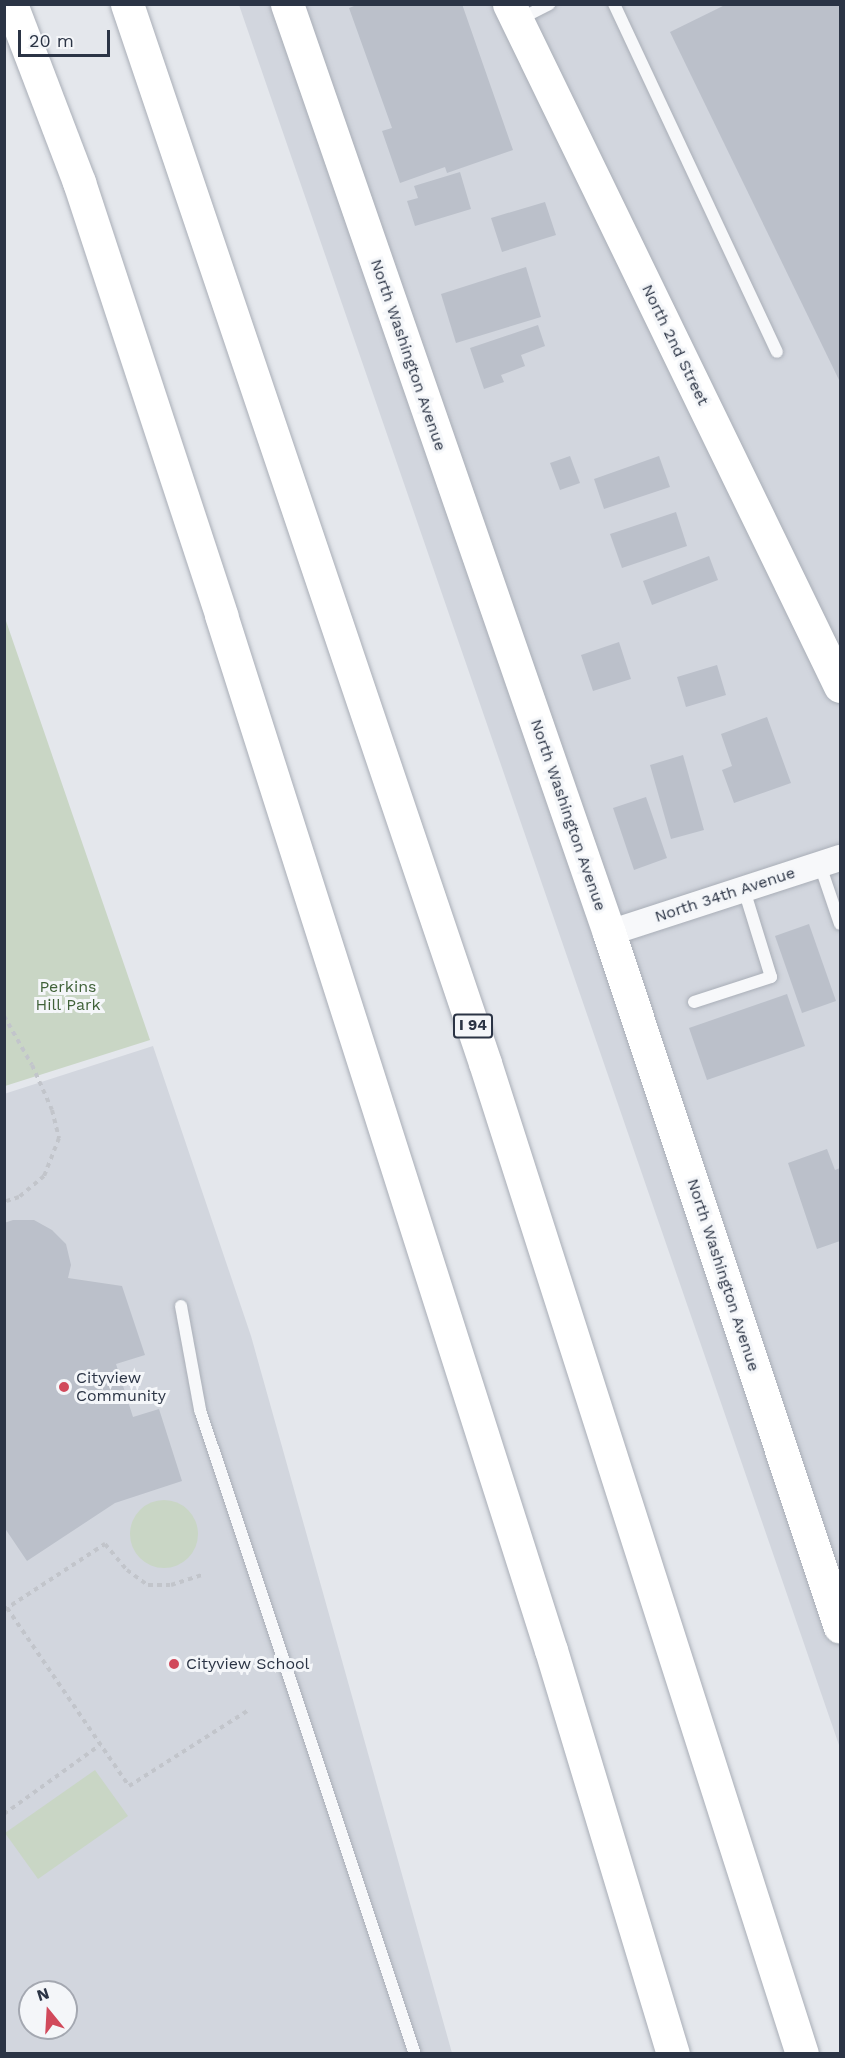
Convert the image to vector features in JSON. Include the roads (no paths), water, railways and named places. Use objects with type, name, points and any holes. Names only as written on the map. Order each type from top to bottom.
[{"type":"main road","points":[[11,4],[57,121],[120,304],[221,615],[551,1650],[673,2054]]},
{"type":"main road","name":"I 94","points":[[127,4],[485,1063],[802,2054]]},
{"type":"main road","name":"North Washington Avenue","points":[[287,4],[609,933],[840,1627]]},
{"type":"main road","name":"North 2nd Street","points":[[513,13],[840,686]]},
{"type":"main road","points":[[4,15],[57,121]]},
{"type":"street","name":"North 34th Avenue","points":[[609,933],[830,861]]},
{"type":"lane","points":[[513,13],[549,4]]},
{"type":"lane","points":[[614,4],[777,352]]},
{"type":"lane","points":[[830,861],[840,924]]},
{"type":"lane","points":[[694,1002],[771,977],[744,890]]},
{"type":"lane","points":[[181,1306],[200,1410],[415,2054]]},
{"type":"place","name":"Cityview Community","points":[[64,1387]]},
{"type":"place","name":"Cityview School","points":[[174,1664]]},
{"type":"park label","name":"Perkins Hill Park","points":[[68,996]]}]
